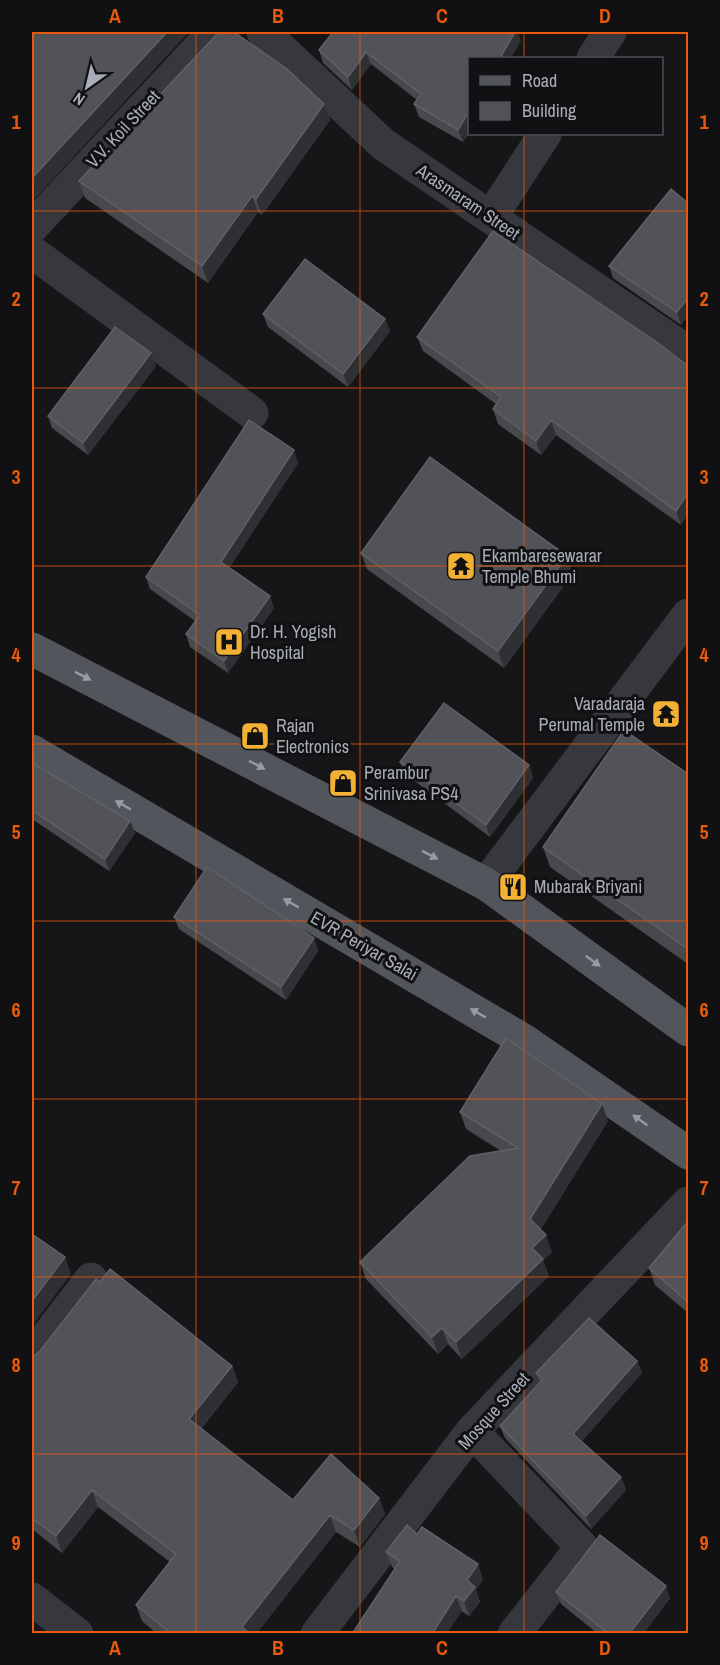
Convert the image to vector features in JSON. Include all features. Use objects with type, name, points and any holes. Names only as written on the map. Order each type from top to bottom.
[{"type":"main road","points":[[32,649],[486,884],[688,1030]]},
{"type":"main road","name":"EVR Periyar Salai","points":[[32,751],[525,1041],[688,1153]]},
{"type":"street","name":"V.V. Koil Street","points":[[32,227],[214,32]]},
{"type":"street","name":"Arasmaram Street","points":[[263,32],[383,144],[688,352]]},
{"type":"street","points":[[594,57],[610,32]]},
{"type":"street","points":[[491,217],[544,135]]},
{"type":"street","points":[[32,252],[252,413]]},
{"type":"street","points":[[486,884],[688,615]]},
{"type":"street","name":"Mosque Street","points":[[317,1634],[472,1431],[688,1203]]},
{"type":"street","points":[[32,1356],[91,1279]]},
{"type":"street","points":[[472,1431],[582,1547],[514,1634]]},
{"type":"street","points":[[32,1599],[77,1634]]},
{"type":"building","points":[[32,32],[167,32],[32,178]]},
{"type":"building","points":[[219,32],[234,32],[287,69],[324,104],[256,199],[252,196],[202,266],[79,181]]},
{"type":"building","points":[[333,32],[515,32],[501,57],[468,57],[468,113],[458,130],[414,104],[421,94],[366,52],[348,77],[319,50]]},
{"type":"building","points":[[671,189],[688,203],[688,298],[677,312],[609,266]]},
{"type":"building","points":[[493,231],[658,343],[688,366],[688,493],[676,511],[551,420],[536,441],[493,409],[501,397],[417,337]]},
{"type":"building","points":[[305,259],[385,319],[343,374],[263,314]]},
{"type":"building","points":[[115,327],[151,353],[83,443],[48,416]]},
{"type":"building","points":[[249,420],[294,450],[221,562],[270,596],[224,661],[186,634],[200,615],[146,577]]},
{"type":"building","points":[[430,457],[567,556],[498,651],[361,553]]},
{"type":"building","points":[[444,703],[529,765],[486,825],[400,762]]},
{"type":"building","points":[[624,730],[688,774],[688,949],[543,847]]},
{"type":"building","points":[[32,763],[130,821],[105,859],[32,810]]},
{"type":"building","points":[[207,867],[314,938],[281,987],[174,917]]},
{"type":"building","points":[[506,1038],[602,1104],[530,1219],[546,1235],[532,1248],[543,1259],[456,1342],[442,1328],[432,1337],[360,1262],[470,1156],[518,1148],[460,1112]]},
{"type":"building","points":[[688,1221],[688,1302],[649,1268]]},
{"type":"building","points":[[32,1234],[65,1257],[32,1301]]},
{"type":"building","points":[[110,1269],[232,1366],[189,1419],[293,1500],[331,1454],[379,1498],[354,1530],[330,1515],[242,1627],[250,1634],[172,1634],[136,1605],[176,1554],[92,1490],[56,1536],[32,1518],[32,1357],[40,1351],[96,1279],[100,1282]]},
{"type":"building","points":[[589,1318],[637,1361],[573,1434],[621,1477],[586,1516],[500,1426],[543,1379],[536,1373]]},
{"type":"building","points":[[407,1525],[417,1534],[422,1527],[478,1564],[467,1580],[475,1587],[464,1601],[456,1596],[432,1634],[352,1634],[400,1561],[386,1552]]},
{"type":"building","points":[[600,1535],[666,1586],[629,1634],[609,1634],[556,1592]]},
{"type":"place","name":"Ekambaresewarar Temple Bhumi","points":[[461,566]]},
{"type":"place","name":"Dr. H. Yogish Hospital","points":[[229,642]]},
{"type":"place","name":"Varadaraja Perumal Temple","points":[[666,714]]},
{"type":"place","name":"Rajan Electronics","points":[[255,736]]},
{"type":"place","name":"Perambur Srinivasa PS4","points":[[343,783]]},
{"type":"place","name":"Mubarak Briyani","points":[[513,887]]}]
